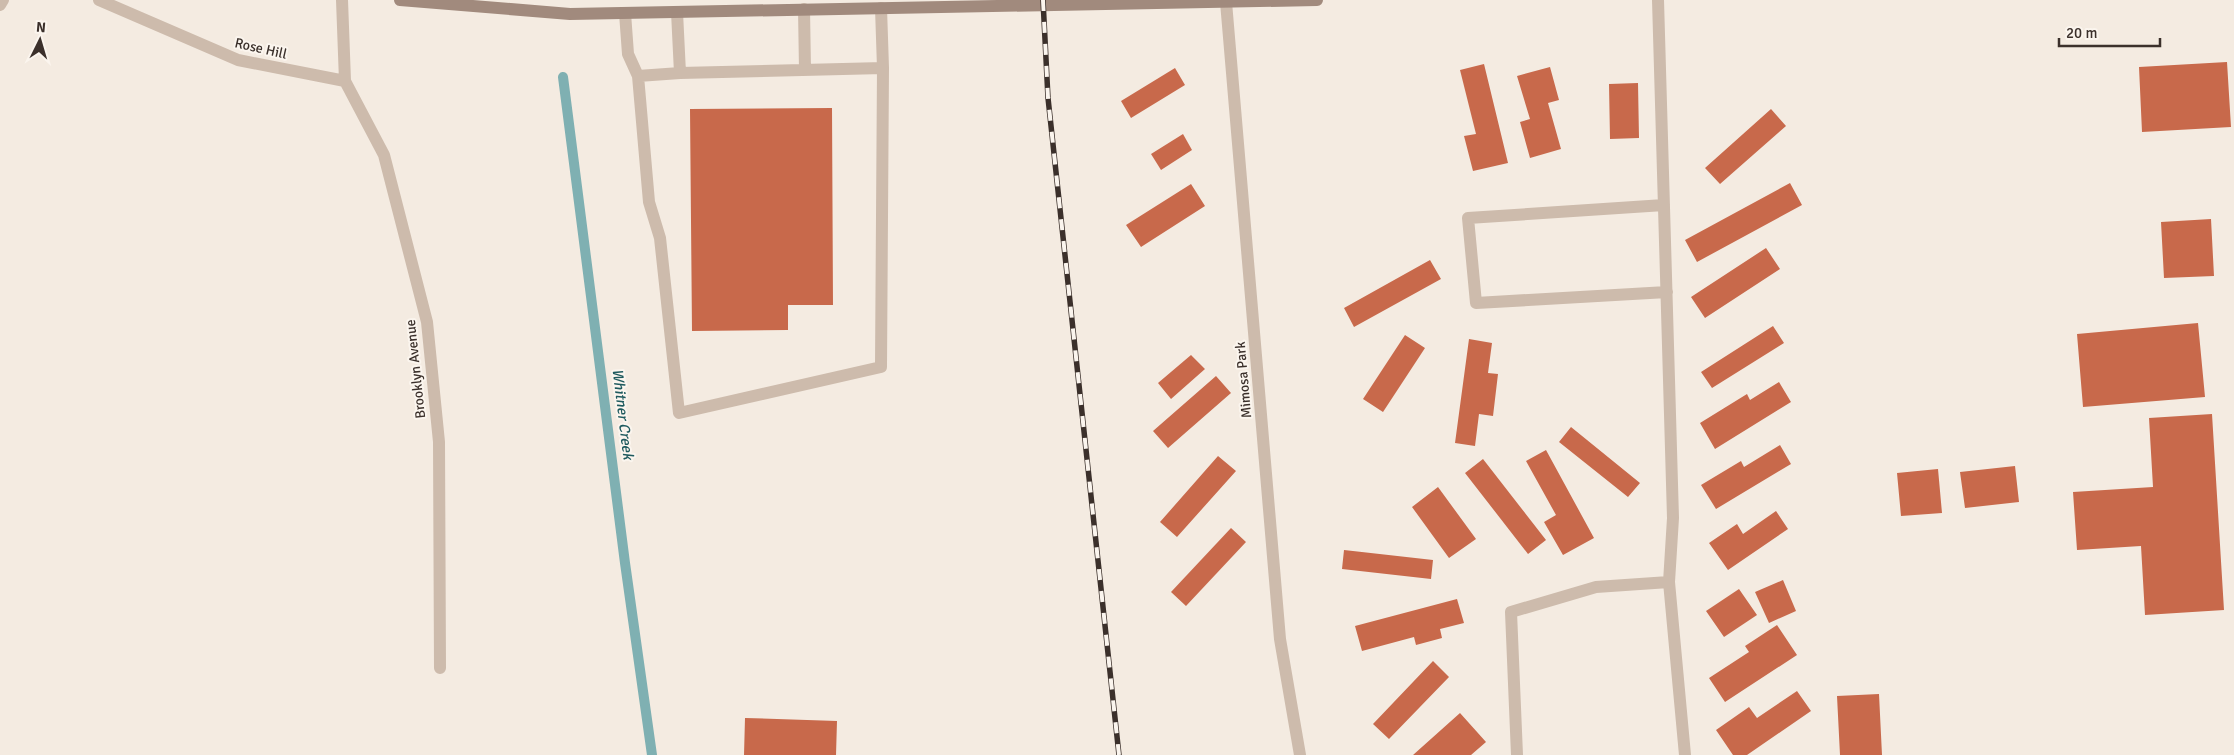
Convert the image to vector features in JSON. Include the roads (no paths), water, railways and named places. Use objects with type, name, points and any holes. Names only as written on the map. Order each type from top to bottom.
[{"type":"main road","points":[[400,0],[465,3],[570,14],[881,8],[1022,3],[1317,0]]},
{"type":"street","points":[[0,5],[3,0]]},
{"type":"street","name":"Rose Hill","points":[[99,0],[238,60],[346,81]]},
{"type":"street","points":[[342,0],[346,81]]},
{"type":"street","points":[[1658,0],[1673,518],[1669,582],[1685,755]]},
{"type":"street","name":"Mimosa Park","points":[[1226,2],[1280,639],[1300,755]]},
{"type":"street","points":[[625,13],[628,54],[638,76],[649,202],[660,238],[680,413],[881,367],[883,68],[881,8]]},
{"type":"street","points":[[804,9],[805,70]]},
{"type":"street","points":[[677,12],[680,73]]},
{"type":"street","points":[[638,76],[680,73],[883,68]]},
{"type":"street","name":"Brooklyn Avenue","points":[[346,81],[384,155],[427,322],[439,442],[440,668]]},
{"type":"street","points":[[1664,205],[1468,218],[1476,303],[1667,292]]},
{"type":"street","points":[[1517,755],[1511,612],[1596,587],[1669,582]]},
{"type":"waterway","name":"Whitner Creek","points":[[563,77],[625,563],[652,755]]},
{"type":"railway","points":[[1043,0],[1048,98],[1119,755]]}]
